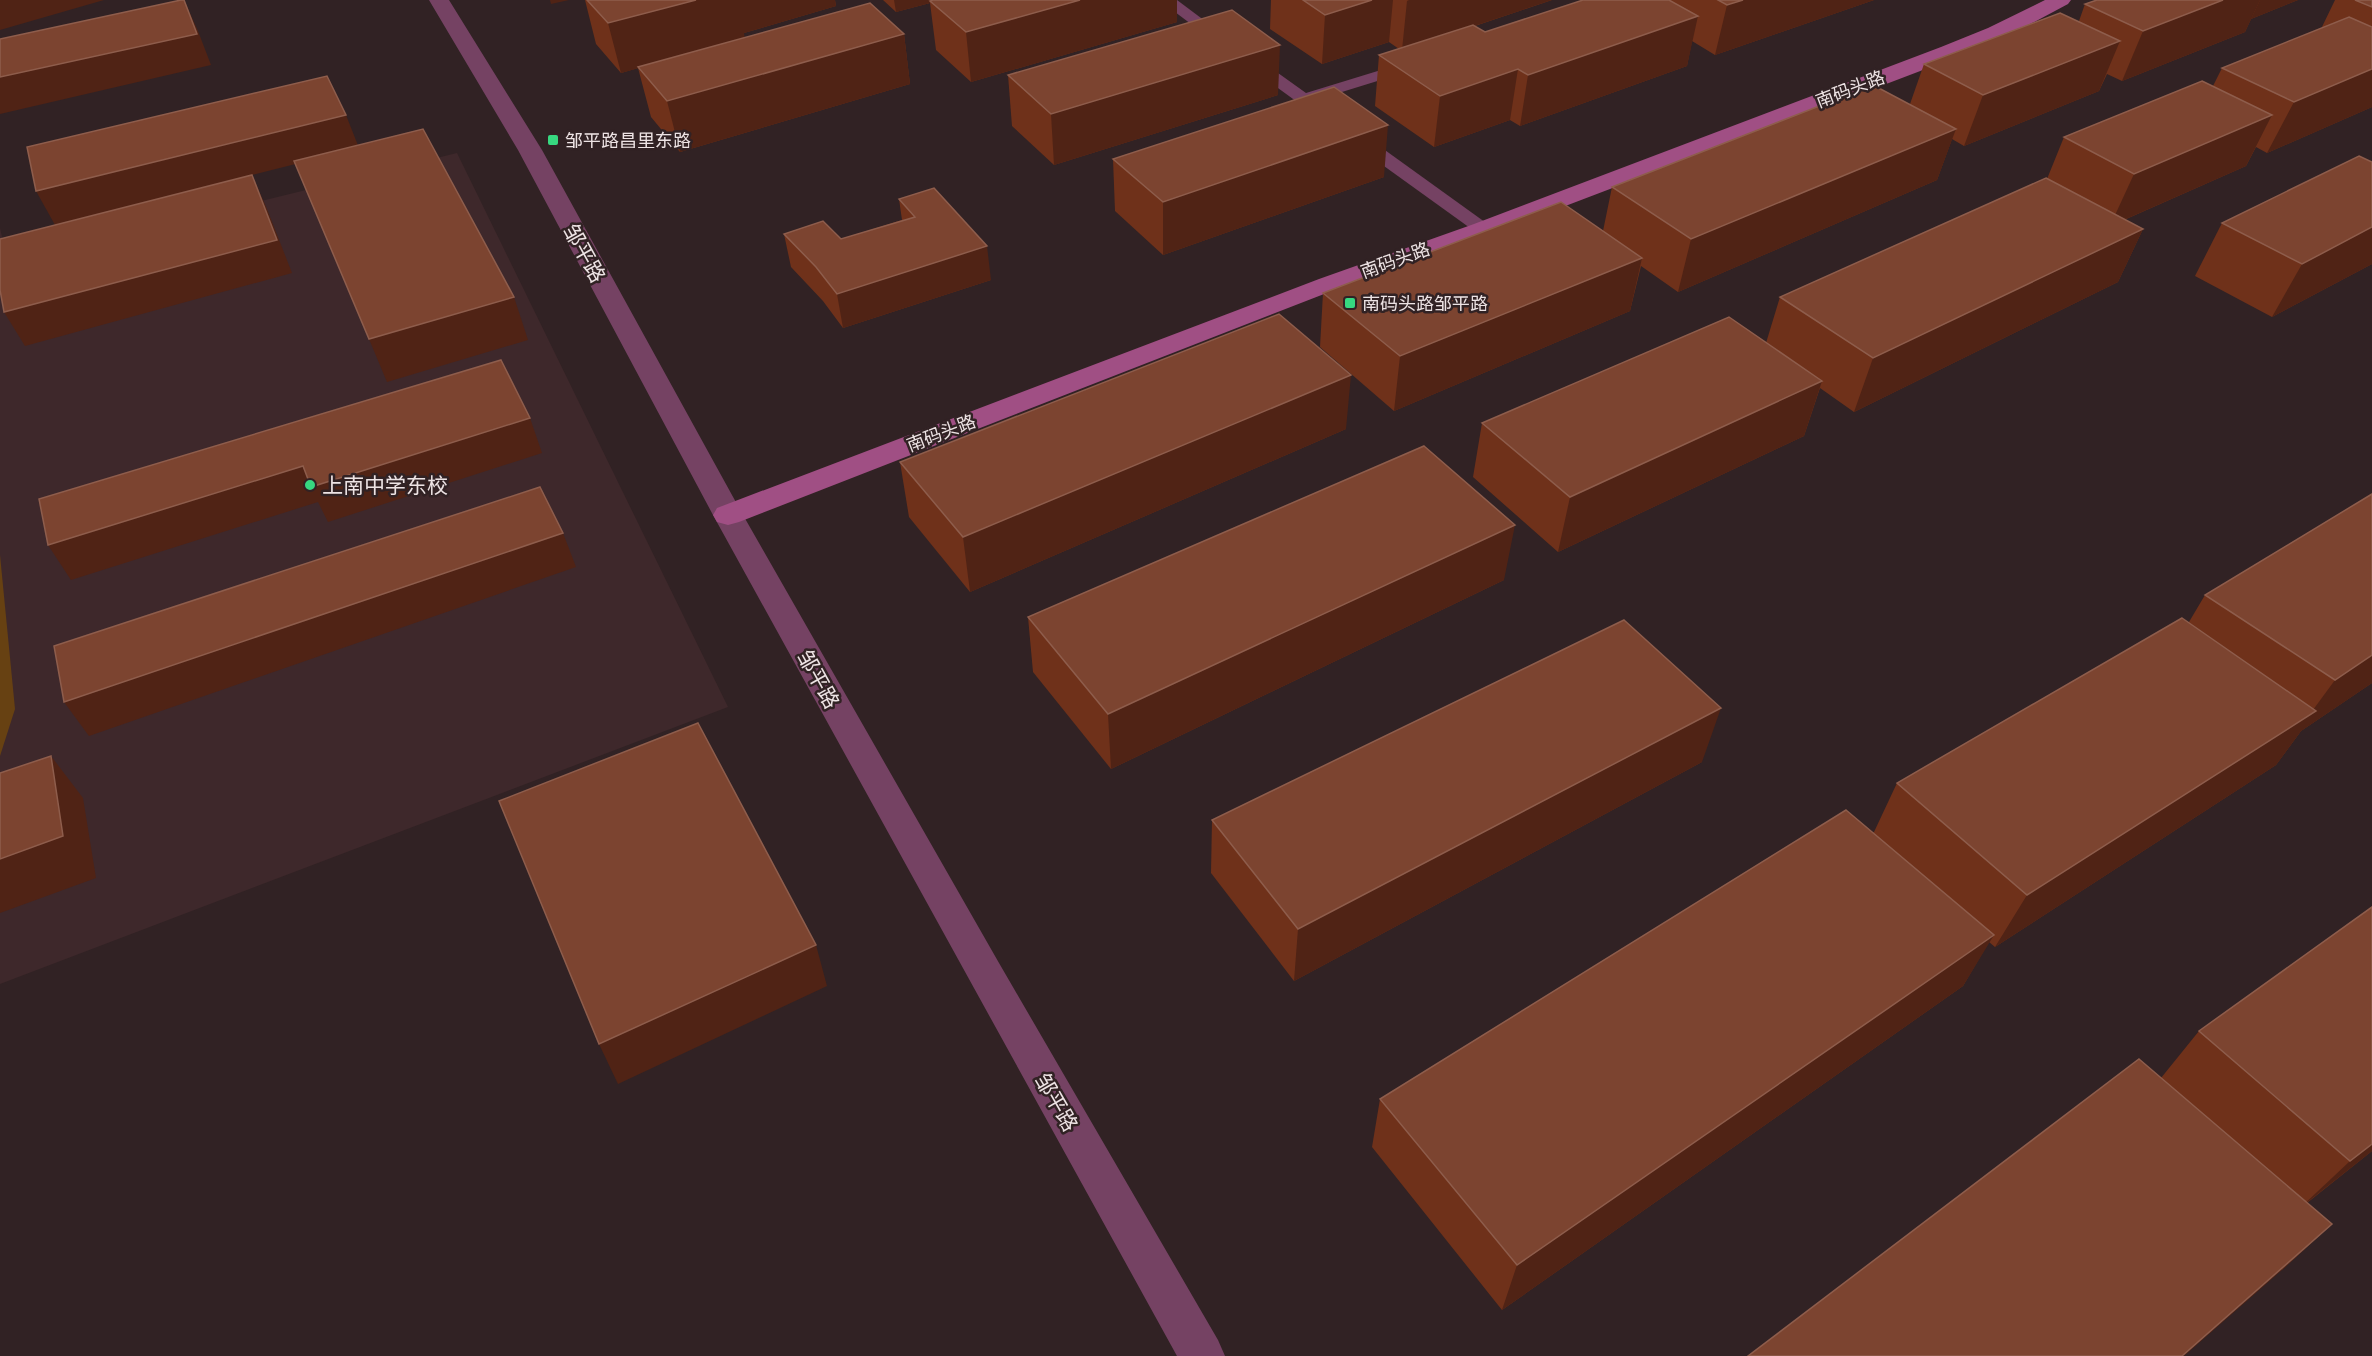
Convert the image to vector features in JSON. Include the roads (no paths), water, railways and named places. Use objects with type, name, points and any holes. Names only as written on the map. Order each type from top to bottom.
[{"type":"street","name":"邹平路","points":[[439,0],[530,150],[728,515],[985,975],[1202,1356]]},
{"type":"street","name":"南码头路","points":[[728,515],[1349,276],[1482,229],[1949,52],[1996,33],[2061,0]]},
{"type":"lane","points":[[1167,0],[1482,229]]},
{"type":"lane","points":[[1303,99],[1417,63]]},
{"type":"place","name":"邹平路昌里东路","points":[[553,140]]},
{"type":"place","name":"南码头路邹平路","points":[[1350,303]]},
{"type":"place","name":"上南中学东校","points":[[310,485]]}]
